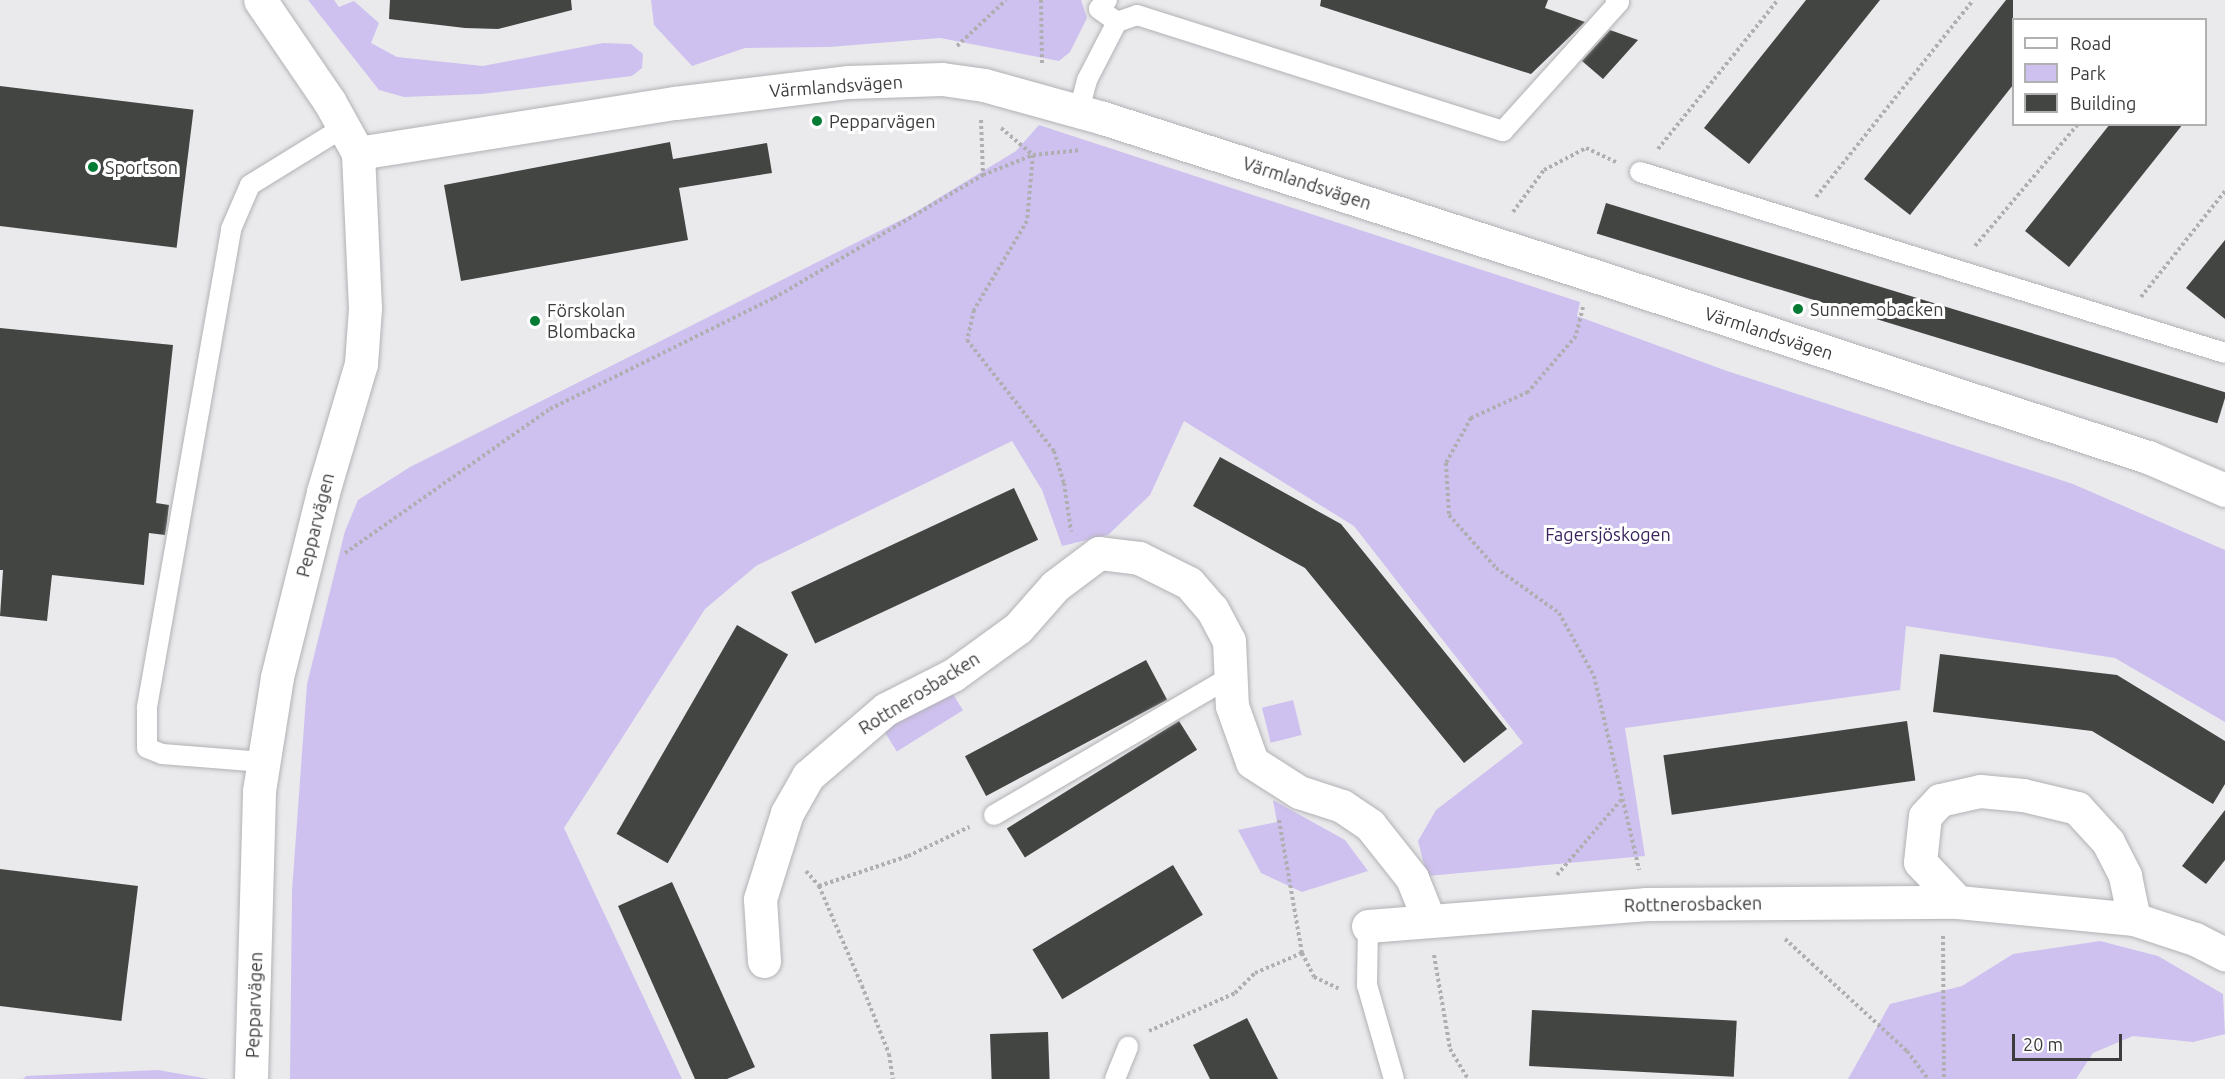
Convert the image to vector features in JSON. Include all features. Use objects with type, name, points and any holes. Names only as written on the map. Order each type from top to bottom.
[{"type":"street","name":"Pepparvägen","points":[[251,1079],[259,791],[263,762],[277,677],[361,364],[366,256],[351,140],[260,0]]},
{"type":"street","name":"Värmlandsvägen","points":[[351,140],[849,82],[942,79],[984,85],[1079,110],[1491,242],[2148,457],[2225,490]]},
{"type":"street","name":"Rottnerosbacken","points":[[764,961],[760,899],[781,841],[787,813],[808,776],[839,746],[886,709],[953,675],[1018,628],[1077,566],[1099,553],[1138,558],[1189,583],[1212,609],[1229,641],[1232,706],[1252,762],[1299,792],[1342,806],[1370,825],[1412,878],[1428,918]]},
{"type":"street","points":[[1951,902],[1920,862],[1925,816],[1940,800],[1980,791],[2023,795],[2077,808],[2108,842],[2125,876],[2134,919]]},
{"type":"street","name":"Rottnerosbacken","points":[[1368,926],[1428,918],[1647,904],[1951,902],[2134,919],[2195,939],[2225,954]]},
{"type":"lane","points":[[1107,0],[1099,9],[1117,22]]},
{"type":"lane","points":[[1079,110],[1087,80],[1117,22],[1137,15],[1503,131],[1619,2],[1616,0]]},
{"type":"lane","points":[[263,762],[162,754],[147,748],[147,707],[231,229],[250,185],[351,140]]},
{"type":"lane","points":[[1640,172],[2225,353]]},
{"type":"lane","points":[[994,815],[1230,677]]},
{"type":"lane","name":"Rottnerosbacken","points":[[1368,926],[1367,985],[1394,1079]]},
{"type":"lane","points":[[1115,1079],[1128,1047]]},
{"type":"path","points":[[942,79],[953,50],[1006,0]]},
{"type":"path","points":[[1041,0],[1042,67]]},
{"type":"path","points":[[1491,242],[1544,170],[1586,148],[1640,172],[1778,0]]},
{"type":"path","points":[[1796,221],[1972,0]]},
{"type":"path","points":[[983,175],[980,110],[989,117]]},
{"type":"path","points":[[998,125],[1034,155]]},
{"type":"path","points":[[1956,270],[2076,126]]},
{"type":"path","points":[[301,582],[550,409],[774,298],[983,175],[1034,155],[1089,149]]},
{"type":"path","points":[[1034,155],[1028,221],[974,310],[967,340],[1054,452],[1064,483],[1077,566]]},
{"type":"path","points":[[2122,321],[2225,191]]},
{"type":"path","points":[[1592,275],[1575,336],[1528,392],[1471,418],[1446,463],[1449,514],[1496,568],[1559,613],[1594,676],[1647,904]]},
{"type":"path","points":[[1275,778],[1283,856],[1302,953],[1314,977],[1341,990],[1367,985]]},
{"type":"path","points":[[1560,910],[1557,874],[1622,799]]},
{"type":"path","points":[[819,886],[908,856],[994,815]]},
{"type":"path","points":[[781,841],[819,886],[889,1054],[893,1079]]},
{"type":"path","points":[[1745,902],[1907,1051],[1928,1079]]},
{"type":"path","points":[[1944,1079],[1951,902]]},
{"type":"path","points":[[1428,918],[1450,1049],[1468,1079]]},
{"type":"path","points":[[1128,1047],[1158,1024],[1235,993],[1255,973],[1302,953]]},
{"type":"green space","points":[[308,0],[334,0],[339,7],[354,1],[379,23],[371,43],[397,57],[483,66],[603,43],[631,44],[643,54],[642,68],[632,76],[482,94],[404,97],[379,90]]},
{"type":"green space","points":[[651,0],[1081,0],[1087,18],[1070,52],[1059,61],[940,38],[829,47],[745,48],[692,66],[654,25]]},
{"type":"green space","name":"Fagersjöskogen","points":[[1039,125],[1580,302],[1577,316],[1727,371],[2073,484],[2225,550],[2225,722],[2115,658],[1906,626],[1900,690],[1625,728],[1645,856],[1427,876],[1418,841],[1436,810],[1523,743],[1354,526],[1184,421],[1150,495],[1108,535],[1062,546],[1042,490],[1012,441],[756,566],[705,609],[564,828],[682,1079],[290,1079],[292,891],[307,684],[345,531],[358,500],[410,467],[909,216],[1016,151]]},
{"type":"green space","points":[[946,683],[963,710],[897,751],[880,724]]},
{"type":"green space","points":[[1293,700],[1302,735],[1271,743],[1262,708]]},
{"type":"green space","points":[[1273,800],[1345,840],[1368,871],[1302,892],[1261,873],[1238,830],[1277,822]]},
{"type":"green space","points":[[2100,941],[2158,956],[2223,994],[2225,1034],[2193,1042],[2133,1036],[2093,1053],[2076,1079],[1848,1079],[1890,1004],[1962,986],[2013,954]]},
{"type":"green space","points":[[158,1070],[209,1079],[23,1079],[26,1076]]},
{"type":"building","points":[[390,0],[571,0],[572,10],[498,29],[465,28],[389,19]]},
{"type":"building","points":[[1321,0],[1548,0],[1545,8],[1585,22],[1531,74],[1320,6]]},
{"type":"building","points":[[1806,0],[1880,0],[1749,164],[1704,128]]},
{"type":"building","points":[[2006,0],[2013,0],[2012,86],[1910,215],[1864,179]]},
{"type":"building","points":[[1610,30],[1638,40],[1603,79],[1582,61]]},
{"type":"building","name":"Sportson","points":[[0,86],[194,110],[177,248],[0,226]]},
{"type":"building","points":[[2108,126],[2181,126],[2069,267],[2025,231]]},
{"type":"building","points":[[670,142],[673,159],[767,143],[772,173],[679,188],[688,240],[461,281],[444,185]]},
{"type":"building","points":[[1606,203],[2225,392],[2217,423],[1597,234]]},
{"type":"building","points":[[2225,240],[2225,319],[2186,288]]},
{"type":"building","points":[[0,328],[173,345],[156,503],[169,505],[167,522],[165,535],[149,533],[144,585],[52,575],[47,621],[0,616],[3,570],[0,570]]},
{"type":"building","points":[[1220,457],[1341,524],[1507,729],[1464,763],[1305,568],[1193,506]]},
{"type":"building","points":[[1014,488],[1038,540],[815,644],[791,592]]},
{"type":"building","points":[[737,625],[788,654],[668,863],[616,834]]},
{"type":"building","points":[[1940,654],[2117,675],[2225,741],[2225,784],[2213,804],[2092,731],[1933,712]]},
{"type":"building","points":[[1146,660],[1167,700],[986,796],[965,756]]},
{"type":"building","points":[[1179,721],[1197,750],[1025,857],[1007,829]]},
{"type":"building","points":[[1907,721],[1915,780],[1672,815],[1663,755]]},
{"type":"building","points":[[2225,810],[2225,860],[2206,884],[2182,866]]},
{"type":"building","points":[[1173,865],[1203,915],[1062,999],[1032,949]]},
{"type":"building","points":[[0,869],[138,886],[121,1021],[0,1006]]},
{"type":"building","points":[[672,882],[755,1067],[727,1079],[695,1079],[618,906]]},
{"type":"building","points":[[1532,1010],[1737,1021],[1734,1077],[1529,1066]]},
{"type":"building","points":[[1247,1018],[1278,1079],[1210,1079],[1193,1045]]},
{"type":"building","points":[[1048,1032],[1050,1079],[992,1079],[990,1034]]},
{"type":"place","name":"Pepparvägen","points":[[817,121]]},
{"type":"place","name":"Sportson","points":[[93,167]]},
{"type":"place","name":"Sunnemobacken","points":[[1798,309]]},
{"type":"place","name":"Förskolan Blombacka","points":[[535,321]]}]
